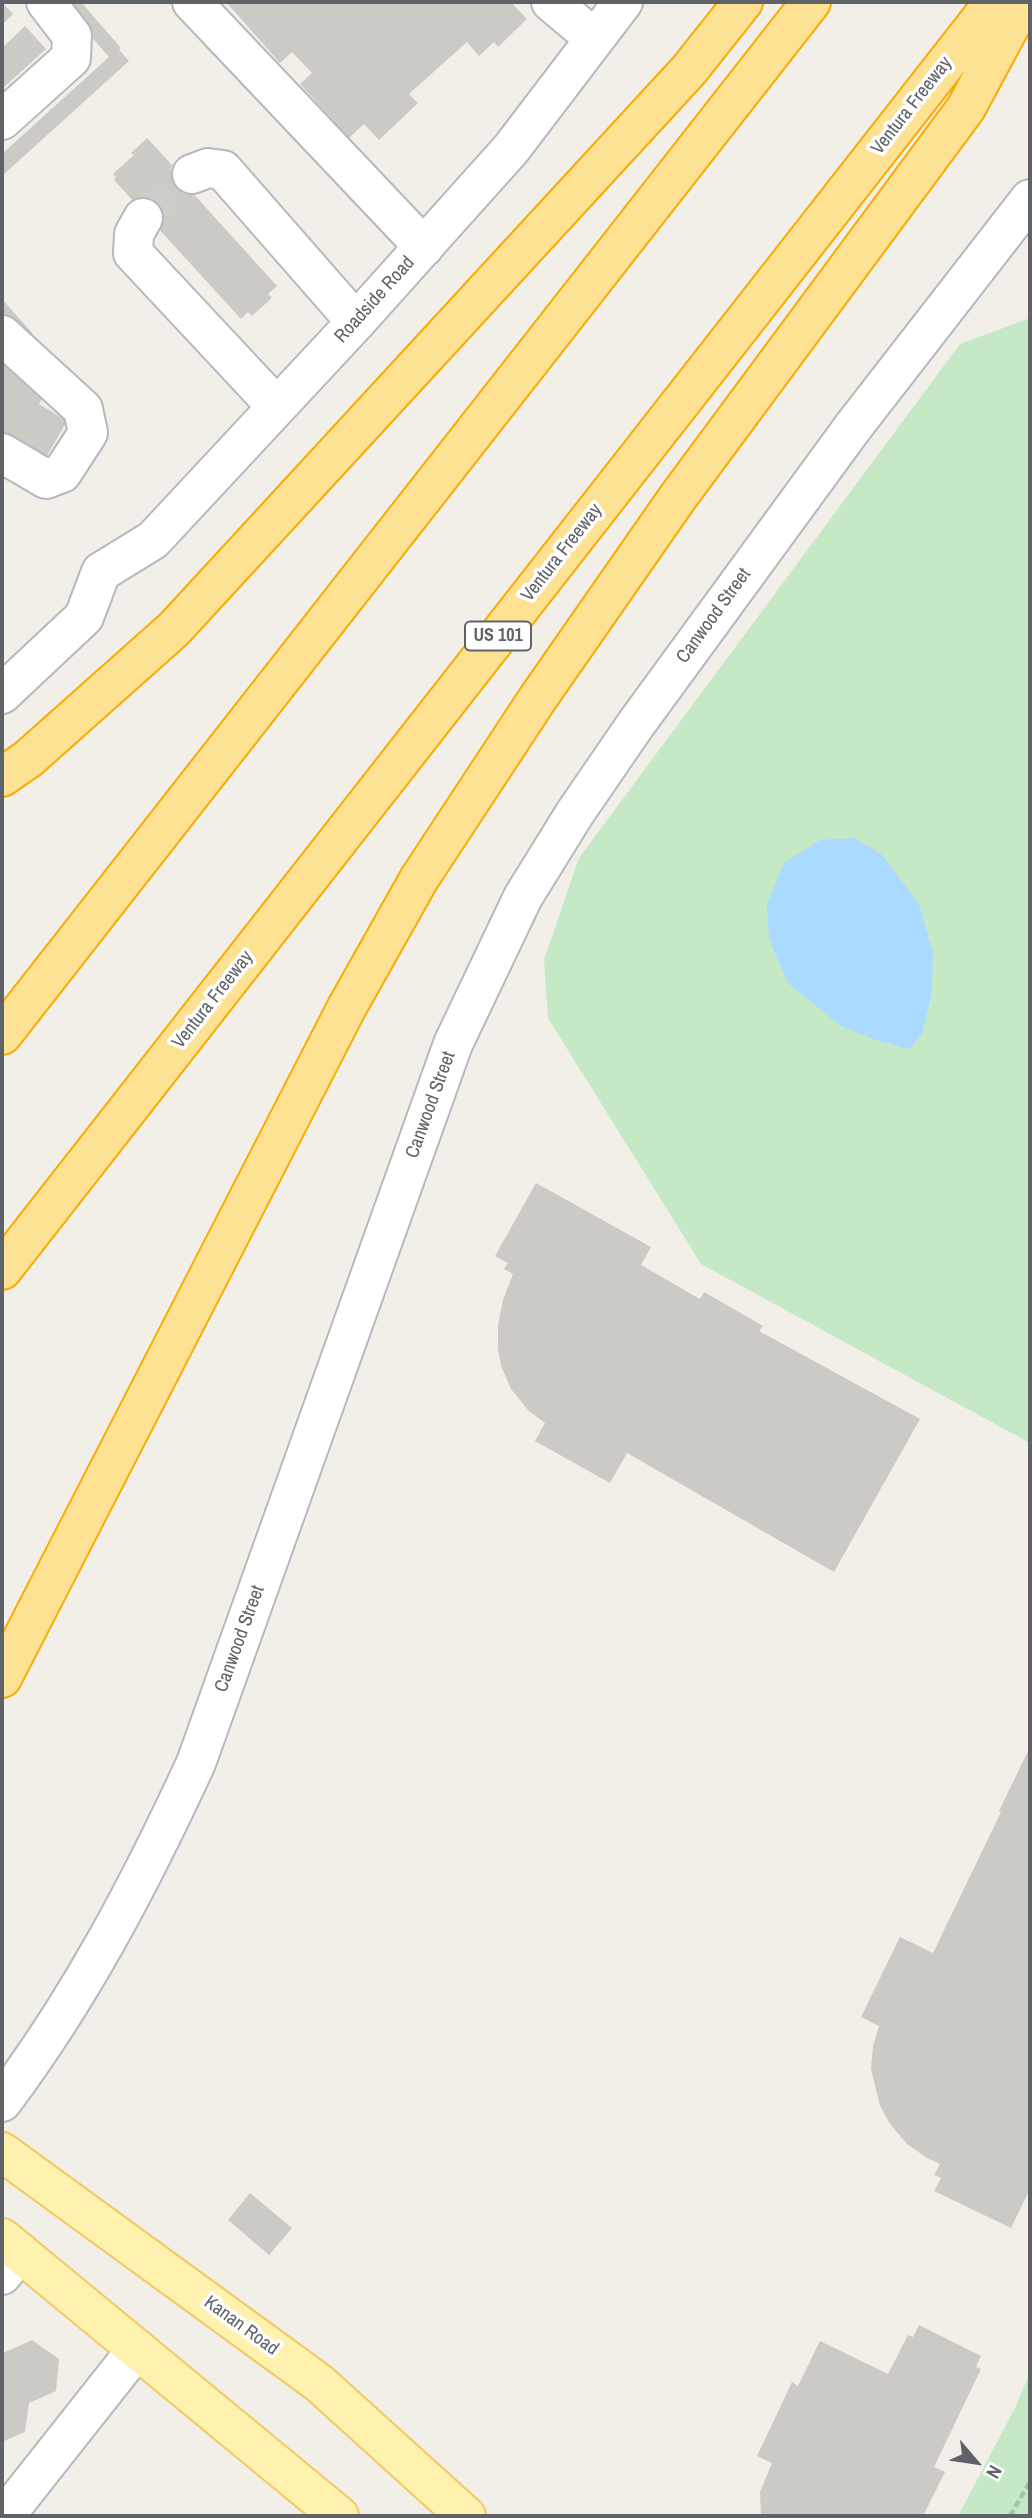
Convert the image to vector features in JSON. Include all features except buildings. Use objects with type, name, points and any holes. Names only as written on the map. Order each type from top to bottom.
[{"type":"highway","points":[[2,777],[28,759],[174,629],[689,70],[743,2]]},
{"type":"highway","points":[[2,1035],[810,2]]},
{"type":"highway","name":"Ventura Freeway","points":[[2,1270],[994,2]]},
{"type":"highway","points":[[2,1678],[347,1007],[419,879],[538,698],[678,497],[966,108],[1023,2]]},
{"type":"main road","name":"Kanan Road","points":[[2,2152],[319,2384],[466,2516]]},
{"type":"main road","points":[[8,2255],[137,2349],[339,2516]]},
{"type":"street","points":[[2,120],[71,58],[72,36],[46,2]]},
{"type":"street","points":[[192,2],[424,247]]},
{"type":"street","points":[[551,2],[595,39]]},
{"type":"street","name":"Roadside Road","points":[[2,694],[84,617],[102,572],[153,540],[356,323],[511,149],[623,2]]},
{"type":"street","points":[[191,174],[208,168],[223,170],[356,323]]},
{"type":"street","name":"Canwood Street","points":[[2,2102],[76,1994],[109,1938],[156,1850],[196,1763],[453,1044],[523,897],[575,813],[636,724],[853,427],[1030,199]]},
{"type":"street","points":[[143,218],[134,234],[133,253],[276,406]]},
{"type":"street","points":[[2,335],[83,409],[88,433],[62,473],[46,479],[2,453]]},
{"type":"street","points":[[9,2511],[137,2349]]},
{"type":"path","points":[[1010,2516],[1030,2482]]},
{"type":"green space","points":[[1030,318],[1030,1443],[701,1264],[548,1018],[544,960],[579,858],[960,344]]},
{"type":"green space","points":[[1030,2373],[1030,2516],[958,2516],[1015,2408]]},
{"type":"water","points":[[854,838],[881,854],[919,904],[933,953],[932,992],[922,1034],[909,1049],[841,1026],[788,983],[769,939],[767,905],[784,863],[820,840]]},
{"type":"tunnel","points":[[143,218],[192,174]]}]
